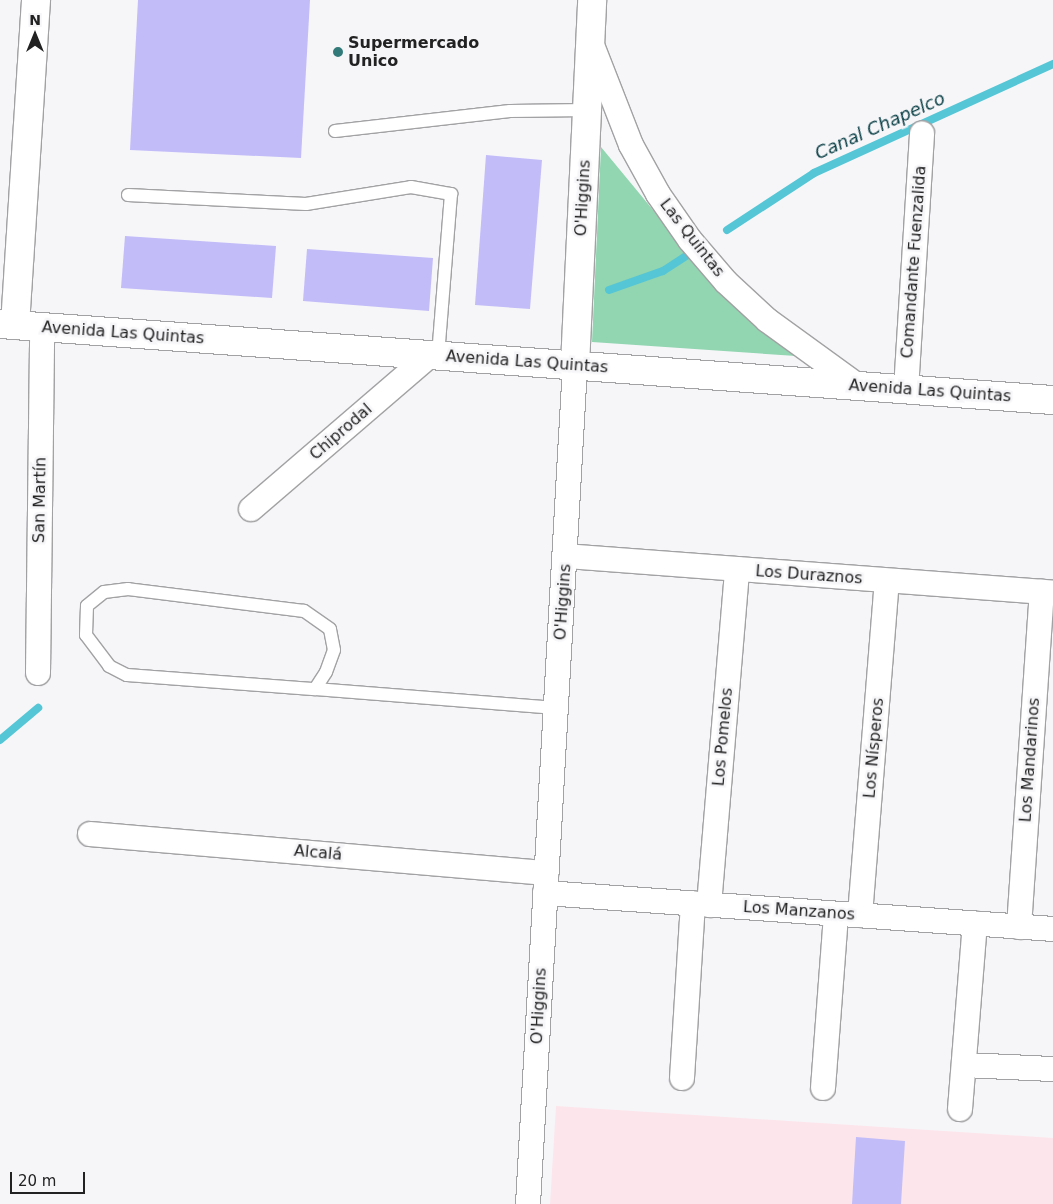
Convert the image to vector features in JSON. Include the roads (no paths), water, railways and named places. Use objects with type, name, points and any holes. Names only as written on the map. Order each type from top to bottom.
[{"type":"street","points":[[8,325],[36,0]]},
{"type":"street","name":"O'Higgins","points":[[528,1204],[545,883],[566,556],[592,0]]},
{"type":"street","name":"Las Quintas","points":[[590,41],[631,146],[658,194],[690,240],[726,282],[767,320],[858,386]]},
{"type":"street","name":"Comandante Fuenzalida","points":[[906,389],[922,134]]},
{"type":"street","name":"Avenida Las Quintas","points":[[8,325],[1053,400]]},
{"type":"street","name":"San Martín","points":[[38,673],[42,327]]},
{"type":"street","name":"Chiprodal","points":[[251,509],[434,355]]},
{"type":"street","name":"Los Duraznos","points":[[566,556],[1047,593]]},
{"type":"street","name":"Los Pomelos","points":[[682,1078],[737,569]]},
{"type":"street","name":"Los Nísperos","points":[[860,915],[887,580]]},
{"type":"street","name":"Los Mandarinos","points":[[1019,927],[1047,593]]},
{"type":"street","name":"Alcalá","points":[[90,834],[545,883]]},
{"type":"street","name":"Los Manzanos","points":[[545,883],[701,904],[1053,929]]},
{"type":"street","points":[[823,1088],[836,914]]},
{"type":"street","points":[[960,1109],[975,924]]},
{"type":"street","points":[[964,1065],[1053,1069]]},
{"type":"lane","points":[[335,131],[510,111],[587,110]]},
{"type":"lane","points":[[128,195],[306,204],[411,187],[451,194],[434,355]]},
{"type":"lane","points":[[315,689],[326,672],[334,650],[330,629],[304,611],[128,589],[104,592],[87,606],[86,635],[109,666],[127,675],[556,708]]},
{"type":"waterway","name":"Canal Chapelco","points":[[727,230],[814,173],[1053,64]]},
{"type":"waterway","name":"Canal Chapelco","points":[[609,290],[663,271],[688,255]]},
{"type":"waterway","name":"Canal Chapelco","points":[[0,740],[38,708]]},
{"type":"place","name":"Supermercado Unico","points":[[338,52]]}]
